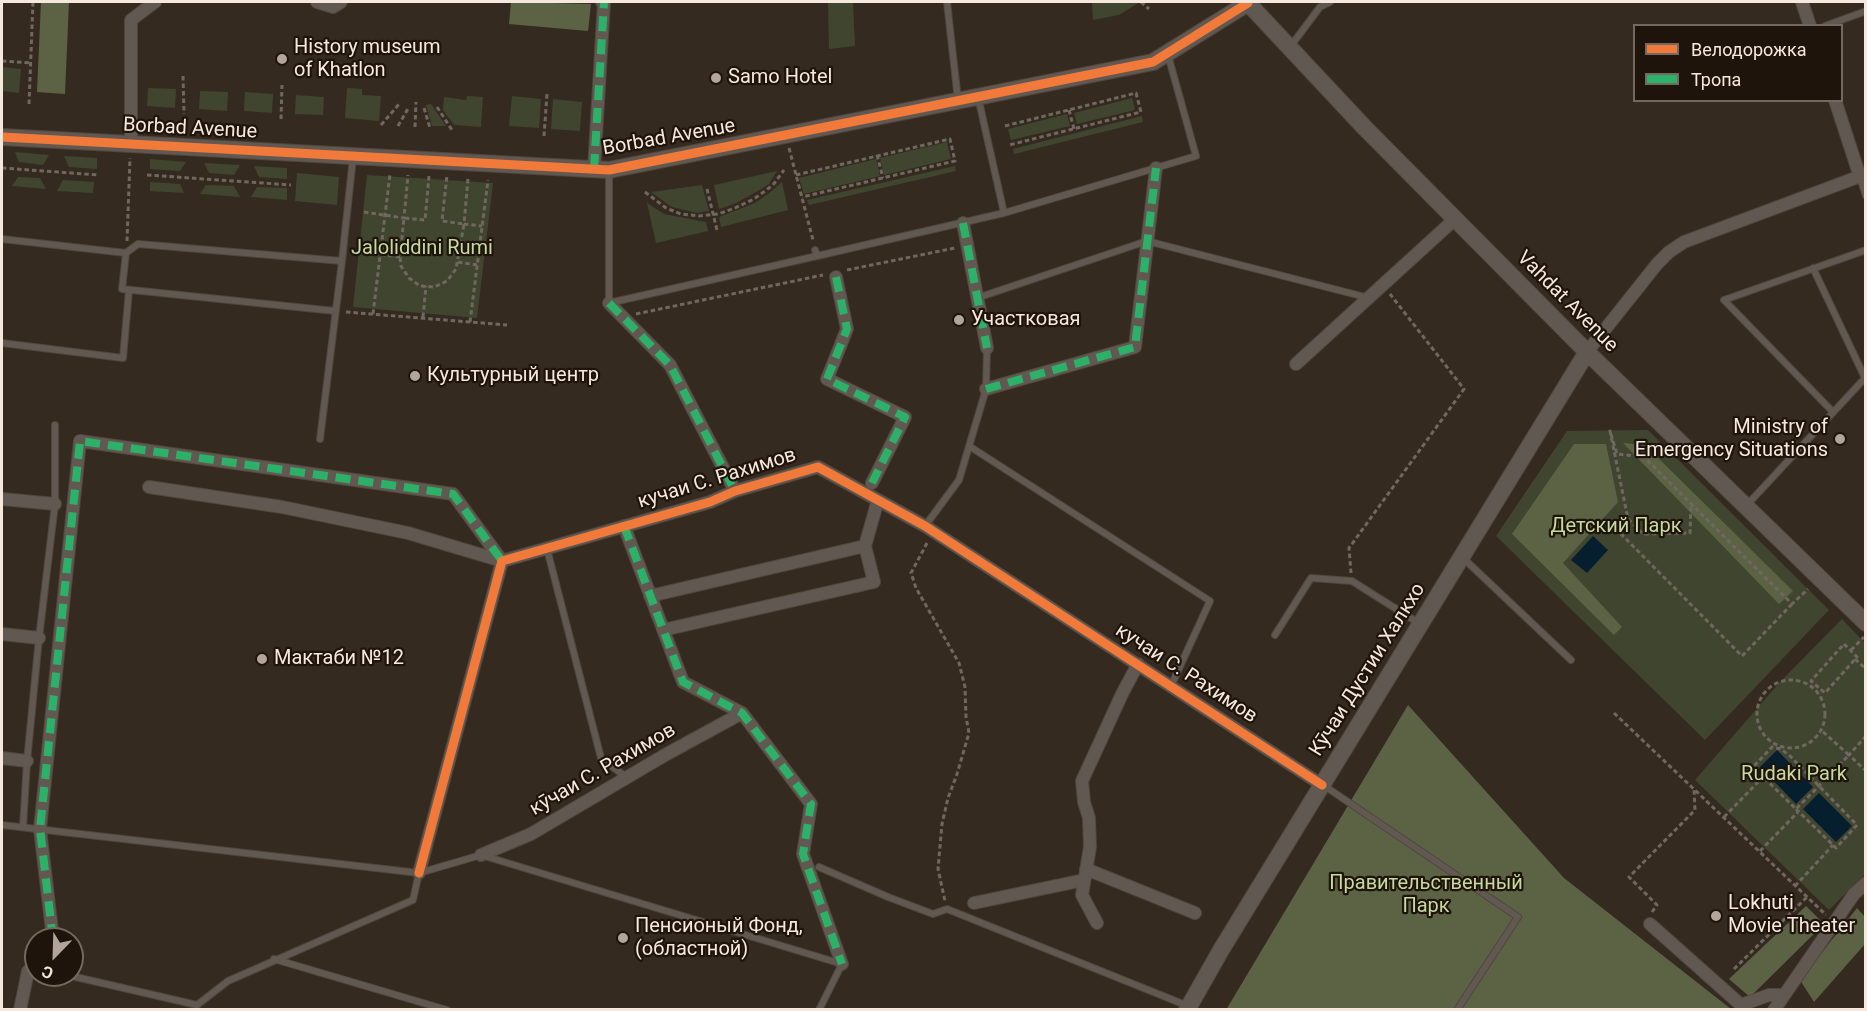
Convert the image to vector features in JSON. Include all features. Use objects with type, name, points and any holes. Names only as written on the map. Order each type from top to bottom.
[{"type":"street","points":[[131,144],[131,20],[155,2]]},
{"type":"street","points":[[317,2],[333,7],[341,2]]},
{"type":"street","points":[[602,2],[604,2],[602,170]]},
{"type":"street","name":"Borbad Avenue","points":[[2,137],[602,170],[1153,62],[1247,2]]},
{"type":"street","name":"Vahdat Avenue","points":[[1247,2],[1455,219],[1587,352],[1866,623]]},
{"type":"street","points":[[1802,2],[1809,24]]},
{"type":"street","points":[[1587,352],[1657,264],[1684,242],[1863,176],[1836,102]]},
{"type":"street","points":[[986,389],[1135,347],[1156,168]]},
{"type":"street","points":[[1296,364],[1455,219]]},
{"type":"street","points":[[963,223],[987,348]]},
{"type":"street","points":[[835,274],[847,329],[827,379],[905,417],[872,483]]},
{"type":"street","points":[[609,303],[670,365],[735,491]]},
{"type":"street","name":"Кӯчаи Дустии Халкхо","points":[[1188,1008],[1587,352]]},
{"type":"street","points":[[51,927],[40,829],[80,441],[453,494],[502,561]]},
{"type":"street","name":"кучаи С. Рахимов","points":[[502,561],[710,502],[735,491],[818,467],[930,529],[1322,785]]},
{"type":"street","points":[[149,487],[282,507],[408,533],[502,561]]},
{"type":"street","points":[[2,499],[55,504]]},
{"type":"street","points":[[663,630],[874,582],[865,546],[878,500]]},
{"type":"street","points":[[624,526],[683,682],[742,713],[811,804],[804,854],[842,964]]},
{"type":"street","points":[[651,596],[865,546]]},
{"type":"street","points":[[419,873],[502,561]]},
{"type":"street","points":[[2,634],[39,638]]},
{"type":"street","points":[[1097,923],[1082,895],[1090,847],[1089,818],[1084,802],[1082,781],[1137,664]]},
{"type":"street","name":"кӯчаи С. Рахимов","points":[[481,855],[531,834],[742,713]]},
{"type":"street","points":[[2,758],[27,760]]},
{"type":"street","points":[[974,903],[1085,874],[1195,913]]},
{"type":"street","points":[[1774,1010],[1854,894],[1866,883]]},
{"type":"street","points":[[1650,924],[1741,1005],[1769,996],[1784,995]]},
{"type":"street","points":[[20,1010],[27,987]]},
{"type":"lane","points":[[947,2],[958,100]]},
{"type":"lane","points":[[1290,47],[1320,7],[1330,2]]},
{"type":"lane","points":[[1831,24],[1866,11]]},
{"type":"lane","points":[[602,170],[609,303],[816,253],[1004,213],[1196,156],[1168,52]]},
{"type":"lane","points":[[978,97],[1004,213]]},
{"type":"lane","points":[[320,439],[353,156]]},
{"type":"lane","points":[[1863,176],[1866,196]]},
{"type":"lane","points":[[2,239],[126,253],[138,244],[342,261]]},
{"type":"lane","points":[[977,298],[1148,241],[1369,298]]},
{"type":"lane","points":[[1833,412],[1724,300],[1866,250]]},
{"type":"lane","points":[[126,253],[122,289],[335,311]]},
{"type":"lane","points":[[1746,507],[1865,378],[1813,268]]},
{"type":"lane","points":[[2,343],[123,358],[129,290]]},
{"type":"lane","points":[[930,529],[960,480],[986,389],[987,348]]},
{"type":"lane","points":[[23,827],[39,638],[55,504],[56,425]]},
{"type":"lane","points":[[969,446],[1210,601],[1171,686]]},
{"type":"lane","points":[[546,548],[601,758],[626,778]]},
{"type":"lane","points":[[1462,557],[1570,660]]},
{"type":"lane","points":[[1275,635],[1311,578],[1352,581],[1421,624]]},
{"type":"lane","points":[[1322,785],[1518,917],[1457,1010]]},
{"type":"lane","points":[[2,825],[419,873],[481,855],[842,964],[819,1010]]},
{"type":"lane","points":[[819,867],[933,914],[946,909],[1188,1008]]},
{"type":"lane","points":[[84,979],[196,1007],[228,981],[412,900],[419,873]]},
{"type":"lane","points":[[274,959],[447,1010]]},
{"type":"path","points":[[29,104],[33,2]]},
{"type":"path","points":[[1141,2],[1149,9],[1150,2]]},
{"type":"path","points":[[2,61],[31,63]]},
{"type":"path","points":[[183,76],[184,114]]},
{"type":"path","points":[[281,119],[282,85]]},
{"type":"path","points":[[544,136],[548,93]]},
{"type":"path","points":[[1005,126],[1136,93],[1141,112],[1010,145]]},
{"type":"path","points":[[415,128],[416,102]]},
{"type":"path","points":[[381,125],[399,103]]},
{"type":"path","points":[[398,126],[409,107]]},
{"type":"path","points":[[437,107],[452,130]]},
{"type":"path","points":[[424,108],[430,129]]},
{"type":"path","points":[[1070,110],[1074,129]]},
{"type":"path","points":[[785,135],[816,253]]},
{"type":"path","points":[[796,175],[950,139],[954,161],[802,197]]},
{"type":"path","points":[[126,253],[131,144]]},
{"type":"path","points":[[877,155],[883,178]]},
{"type":"path","points":[[364,212],[425,220],[431,160]]},
{"type":"path","points":[[448,161],[442,221],[482,226]]},
{"type":"path","points":[[2,168],[99,175]]},
{"type":"path","points":[[645,192],[666,208],[681,214],[699,216],[713,214],[735,208],[754,199],[773,185],[784,170]]},
{"type":"path","points":[[373,314],[390,174]]},
{"type":"path","points":[[408,175],[401,267],[409,278],[420,286],[434,287],[447,281],[458,262],[468,179]]},
{"type":"path","points":[[147,176],[291,185]]},
{"type":"path","points":[[470,322],[488,180]]},
{"type":"path","points":[[707,189],[717,230]]},
{"type":"path","points":[[622,317],[967,245]]},
{"type":"path","points":[[343,250],[400,257]]},
{"type":"path","points":[[458,262],[477,265]]},
{"type":"path","points":[[1352,581],[1349,548],[1464,389],[1383,285]]},
{"type":"path","points":[[423,317],[426,286]]},
{"type":"path","points":[[335,311],[507,325]]},
{"type":"path","points":[[1691,504],[1690,533],[1643,534],[1628,519],[1610,430],[1617,454],[1644,457],[1792,604]]},
{"type":"path","points":[[1628,519],[1616,529],[1742,656],[1808,589]]},
{"type":"path","points":[[930,529],[926,545],[911,573],[916,588],[959,663],[965,687],[969,733],[942,824],[938,869],[946,909]]},
{"type":"path","points":[[1851,651],[1866,635]]},
{"type":"path","points":[[1855,659],[1825,693],[1811,681],[1844,644],[1866,669]]},
{"type":"path","points":[[1788,680],[1809,685],[1817,692],[1825,711],[1821,730],[1813,740],[1804,745],[1785,747],[1776,744],[1761,729],[1758,708],[1761,698],[1768,689],[1788,680]]},
{"type":"path","points":[[1614,713],[1821,911]]},
{"type":"path","points":[[1821,730],[1866,771]]},
{"type":"path","points":[[1760,851],[1866,736]]},
{"type":"path","points":[[1772,747],[1781,749],[1819,786],[1857,825],[1836,848],[1753,767],[1772,747]]},
{"type":"path","points":[[1724,817],[1763,777]]},
{"type":"path","points":[[1650,924],[1648,916],[1657,905],[1629,877],[1695,810],[1694,789]]},
{"type":"path","points":[[1795,886],[1833,845]]},
{"type":"path","points":[[1734,969],[1807,897]]},
{"type":"green space","points":[[41,2],[69,2],[65,94],[37,92]]},
{"type":"green space","points":[[511,2],[591,4],[588,31],[509,24]]},
{"type":"green space","points":[[828,2],[853,2],[855,46],[829,49]]},
{"type":"green space","points":[[1092,2],[1140,2],[1119,15],[1093,20]]},
{"type":"green space","points":[[2,67],[21,69],[19,93],[2,91]]},
{"type":"green space","points":[[148,88],[176,89],[175,108],[147,106]]},
{"type":"green space","points":[[347,88],[362,89],[362,95],[381,96],[379,121],[345,118]]},
{"type":"green space","points":[[200,91],[228,92],[227,111],[199,109]]},
{"type":"green space","points":[[245,92],[273,94],[272,113],[244,111]]},
{"type":"green space","points":[[296,95],[324,97],[323,115],[295,114]]},
{"type":"green space","points":[[467,96],[483,97],[481,127],[454,125],[443,110],[444,97],[466,100]]},
{"type":"green space","points":[[512,96],[541,99],[539,128],[509,126]]},
{"type":"green space","points":[[1132,98],[1135,110],[1077,124],[1074,113]]},
{"type":"green space","points":[[553,99],[582,102],[580,131],[551,129]]},
{"type":"green space","points":[[431,104],[446,126],[432,126],[426,105]]},
{"type":"green space","points":[[1067,114],[1070,126],[1011,140],[1008,129]]},
{"type":"green space","points":[[1142,116],[1143,122],[1014,154],[1013,149]]},
{"type":"green space","points":[[947,142],[951,159],[884,175],[880,158]]},
{"type":"green space","points":[[15,152],[49,155],[43,165],[19,162]]},
{"type":"green space","points":[[64,156],[97,158],[97,169],[69,167]]},
{"type":"green space","points":[[150,159],[186,162],[180,171],[150,169]]},
{"type":"green space","points":[[876,159],[880,176],[804,194],[799,178]]},
{"type":"green space","points":[[204,163],[240,165],[234,175],[209,173]]},
{"type":"green space","points":[[254,166],[287,168],[287,179],[259,177]]},
{"type":"green space","points":[[955,166],[956,171],[809,205],[807,200]]},
{"type":"green space","points":[[777,171],[769,184],[734,204],[719,209],[714,185]]},
{"type":"green space","points":[[297,173],[339,177],[337,205],[295,201]]},
{"type":"green space","name":"Jaloliddini Rumi","points":[[367,175],[493,183],[477,318],[353,307]]},
{"type":"green space","points":[[18,177],[40,178],[46,189],[12,186]]},
{"type":"green space","points":[[63,180],[94,182],[93,193],[57,191]]},
{"type":"green space","points":[[150,182],[180,184],[184,193],[150,191]]},
{"type":"green space","points":[[782,182],[788,210],[721,227],[719,217],[755,203]]},
{"type":"green space","points":[[206,185],[234,186],[240,197],[200,194]]},
{"type":"green space","points":[[702,185],[709,211],[697,213],[672,207],[651,192]]},
{"type":"green space","points":[[257,187],[287,188],[287,200],[251,197]]},
{"type":"green space","points":[[647,203],[664,214],[706,222],[708,231],[656,243]]},
{"type":"green space","name":"Детский Парк","points":[[1648,430],[1829,610],[1705,740],[1496,536],[1567,431]]},
{"type":"green space","points":[[1623,443],[1645,445],[1793,591],[1779,604]]},
{"type":"green space","points":[[1574,444],[1606,444],[1618,502],[1563,563],[1622,627],[1614,635],[1512,534]]},
{"type":"green space","name":"Rudaki Park","points":[[1842,619],[1865,643],[1865,874],[1829,910],[1695,780],[1779,683]]},
{"type":"green space","name":"Правительственный Парк","points":[[1408,705],[1564,878],[1731,1009],[1226,1010]]},
{"type":"green space","points":[[1806,906],[1824,924],[1750,997],[1729,979]]},
{"type":"green space","points":[[1857,908],[1865,917],[1865,944],[1814,1002],[1800,980]]},
{"type":"water","points":[[1593,536],[1608,550],[1587,573],[1571,560]]},
{"type":"water","points":[[1777,750],[1813,787],[1796,804],[1760,767]]},
{"type":"water","points":[[1819,793],[1852,826],[1836,842],[1803,809]]},
{"type":"marked path","points":[[594,169],[604,2],[602,2]]},
{"type":"marked path","points":[[986,389],[1135,347],[1156,168]]},
{"type":"marked path","points":[[963,223],[987,348]]},
{"type":"marked path","points":[[836,277],[847,329],[827,379],[905,417],[872,483]]},
{"type":"marked path","points":[[609,303],[670,365],[735,491]]},
{"type":"marked path","points":[[52,927],[40,829],[80,441],[453,494],[502,561]]},
{"type":"marked path","points":[[624,526],[683,682],[742,713],[811,804],[803,854],[842,964]]},
{"type":"cycle path","points":[[2,137],[609,170],[1153,62],[1248,3]]},
{"type":"cycle path","points":[[419,873],[502,561],[710,502],[735,491],[818,467],[925,526],[1322,785]]},
{"type":"place","name":"History museum of Khatlon","points":[[282,59]]},
{"type":"place","name":"Samo Hotel","points":[[716,78]]},
{"type":"place","name":"Участковая","points":[[959,320]]},
{"type":"place","name":"Культурный центр","points":[[415,376]]},
{"type":"place","name":"Ministry of Emergency Situations","points":[[1840,439]]},
{"type":"place","name":"Мактаби №12","points":[[262,659]]},
{"type":"place","name":"Lokhuti Movie Theater","points":[[1716,916]]},
{"type":"place","name":"Пенсионый Фонд, (областной)","points":[[623,938]]}]
